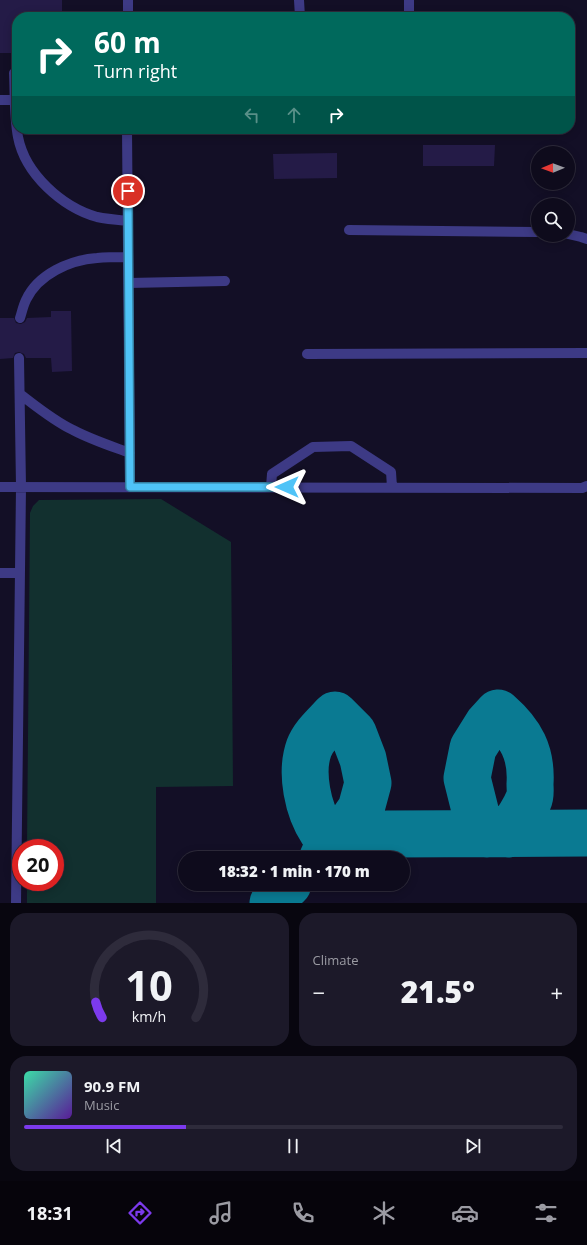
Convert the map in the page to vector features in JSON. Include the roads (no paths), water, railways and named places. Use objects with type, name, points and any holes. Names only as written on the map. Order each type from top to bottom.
[{"type":"lane","points":[[128,0],[128,12]]},
{"type":"lane","points":[[299,0],[300,12]]},
{"type":"lane","points":[[409,0],[409,12]]},
{"type":"lane","points":[[0,100],[12,100]]},
{"type":"lane","points":[[18,134],[26,160],[45,185],[69,204],[97,217],[128,221]]},
{"type":"lane","points":[[127,134],[130,487]]},
{"type":"lane","points":[[349,230],[531,232]]},
{"type":"lane","points":[[575,236],[587,239]]},
{"type":"lane","points":[[20,318],[26,301],[33,289],[46,276],[60,268],[77,262],[96,258],[128,257]]},
{"type":"lane","points":[[129,283],[225,281]]},
{"type":"lane","points":[[307,354],[587,353]]},
{"type":"lane","points":[[16,903],[20,487],[19,358]]},
{"type":"lane","points":[[20,394],[45,413],[72,430],[100,443],[130,453]]},
{"type":"lane","points":[[271,487],[272,474],[313,447],[351,446],[391,472],[392,487]]},
{"type":"lane","points":[[0,487],[582,488],[587,486]]},
{"type":"lane","points":[[0,573],[19,573]]}]
